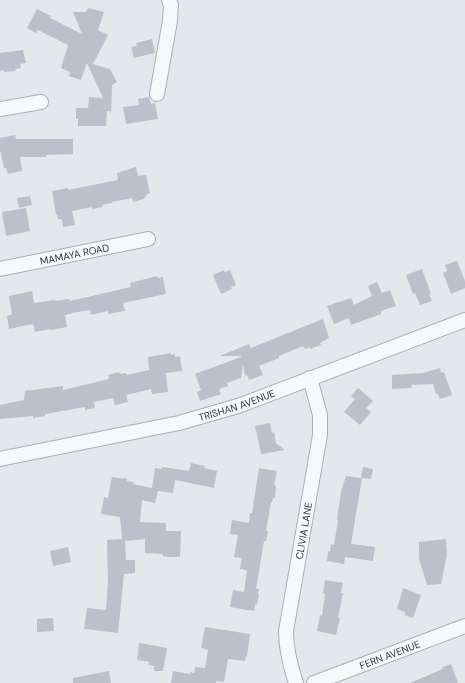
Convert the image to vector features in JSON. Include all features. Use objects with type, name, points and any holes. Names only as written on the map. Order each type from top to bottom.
[{"type":"street","points":[[158,94],[170,21],[171,5],[169,0]]},
{"type":"street","points":[[0,109],[41,102]]},
{"type":"street","name":"MAMAYA ROAD","points":[[0,269],[148,239]]},
{"type":"street","name":"TRISHAN AVENUE","points":[[0,459],[179,423],[238,406],[465,320]]},
{"type":"street","name":"CLIVIA LANE","points":[[296,683],[286,647],[286,631],[320,435],[320,415],[310,378]]},
{"type":"street","name":"FERN AVENUE","points":[[314,683],[465,626]]},
{"type":"building","points":[[88,8],[104,12],[98,30],[108,35],[93,64],[110,69],[117,82],[112,85],[111,115],[110,111],[107,111],[106,126],[78,126],[78,119],[76,119],[76,108],[88,108],[89,97],[103,98],[87,63],[81,80],[69,76],[70,72],[61,68],[68,45],[38,30],[36,33],[27,28],[37,9],[51,16],[50,18],[82,34],[73,12],[86,12]]},
{"type":"building","points":[[152,39],[155,53],[134,58],[131,47],[137,46],[136,43]]},
{"type":"building","points":[[23,50],[26,63],[20,64],[21,68],[15,69],[16,71],[0,71],[0,53]]},
{"type":"building","points":[[149,97],[151,104],[155,103],[158,119],[126,124],[123,107],[139,105],[138,99]]},
{"type":"building","points":[[15,135],[16,139],[73,139],[73,154],[46,155],[46,157],[20,157],[22,171],[8,174],[6,168],[4,168],[0,150],[0,138]]},
{"type":"building","points":[[136,167],[138,176],[146,175],[150,193],[147,194],[144,199],[133,202],[132,198],[102,205],[103,207],[92,209],[92,207],[72,211],[75,225],[63,227],[62,219],[58,219],[57,214],[56,215],[52,191],[68,188],[68,190],[118,180],[117,173]]},
{"type":"building","points":[[30,196],[32,205],[19,208],[17,198]]},
{"type":"building","points":[[26,208],[30,231],[6,236],[2,212]]},
{"type":"building","points":[[457,261],[465,281],[465,288],[451,294],[443,273],[447,271],[445,265]]},
{"type":"building","points":[[422,269],[432,301],[420,305],[415,293],[413,294],[406,275]]},
{"type":"building","points":[[224,270],[224,272],[230,270],[236,285],[231,287],[232,289],[221,294],[213,275]]},
{"type":"building","points":[[157,276],[158,278],[163,277],[166,294],[123,303],[125,311],[108,314],[108,311],[91,315],[90,310],[71,313],[65,315],[67,327],[50,330],[35,332],[33,324],[9,329],[7,316],[12,314],[9,296],[32,291],[34,303],[69,299],[70,301],[131,287],[130,283]]},
{"type":"building","points":[[377,282],[382,293],[390,290],[396,306],[381,311],[381,314],[351,325],[349,318],[334,324],[327,306],[351,298],[354,305],[372,296],[368,286]]},
{"type":"building","points":[[323,319],[329,338],[320,343],[321,345],[310,349],[310,347],[305,349],[303,346],[279,356],[279,358],[259,366],[263,375],[249,380],[247,375],[245,376],[243,364],[241,378],[227,383],[228,386],[219,389],[221,394],[200,401],[197,392],[201,390],[195,374],[241,357],[220,356],[249,344],[251,348]]},
{"type":"building","points":[[171,353],[171,355],[175,354],[175,357],[180,356],[182,371],[166,373],[168,392],[152,394],[151,389],[126,395],[128,402],[115,405],[113,398],[94,402],[95,408],[85,410],[85,407],[45,414],[45,416],[33,418],[33,416],[0,419],[0,405],[24,400],[25,391],[63,386],[63,390],[109,379],[108,375],[119,372],[120,374],[126,373],[127,375],[149,370],[148,357]]},
{"type":"building","points":[[440,368],[441,373],[444,372],[452,395],[440,399],[438,394],[436,394],[433,384],[411,385],[412,388],[392,389],[392,375],[423,373]]},
{"type":"building","points":[[358,388],[373,401],[366,408],[371,412],[360,425],[344,412],[355,399],[351,396]]},
{"type":"building","points":[[270,423],[272,433],[274,432],[276,443],[285,450],[261,454],[255,426]]},
{"type":"building","points":[[191,463],[205,466],[204,468],[217,471],[214,488],[175,480],[173,493],[158,491],[155,503],[142,500],[140,522],[166,523],[166,531],[181,531],[180,557],[168,557],[163,556],[163,554],[145,553],[145,539],[125,541],[126,560],[135,560],[135,573],[124,574],[118,633],[84,629],[87,608],[106,610],[108,580],[107,540],[122,539],[120,517],[101,514],[104,497],[108,498],[112,477],[127,479],[127,481],[133,482],[133,484],[152,488],[155,468],[162,469],[162,467],[189,471]]},
{"type":"building","points":[[363,467],[373,469],[371,479],[361,478]]},
{"type":"building","points":[[259,468],[277,471],[274,485],[276,486],[275,498],[273,498],[271,502],[266,531],[268,531],[266,541],[264,541],[256,589],[259,589],[259,594],[254,611],[230,607],[233,590],[244,592],[247,570],[240,569],[242,558],[234,557],[238,535],[230,534],[232,520],[249,523]]},
{"type":"building","points":[[346,476],[362,478],[351,544],[375,547],[373,561],[345,557],[344,564],[327,561],[328,551],[330,552],[331,544],[334,545],[341,492]]},
{"type":"building","points":[[446,539],[447,555],[441,584],[427,585],[419,559],[419,542]]},
{"type":"building","points":[[68,547],[71,562],[53,566],[50,551]]},
{"type":"building","points":[[325,580],[343,583],[341,593],[343,593],[338,618],[340,618],[336,635],[317,631],[320,615],[322,616]]},
{"type":"building","points":[[403,588],[421,595],[413,618],[405,615],[405,612],[397,609]]},
{"type":"building","points":[[53,618],[54,631],[37,632],[37,619]]},
{"type":"building","points":[[205,627],[250,634],[245,661],[228,659],[224,682],[171,683],[173,671],[190,674],[190,672],[194,673],[195,667],[205,668],[208,650],[201,648]]},
{"type":"building","points":[[139,643],[167,648],[163,671],[154,671],[154,666],[148,665],[149,662],[137,660]]},
{"type":"building","points":[[451,664],[458,683],[410,683],[443,669],[442,667]]},
{"type":"building","points":[[109,671],[111,683],[73,683],[73,678]]}]
